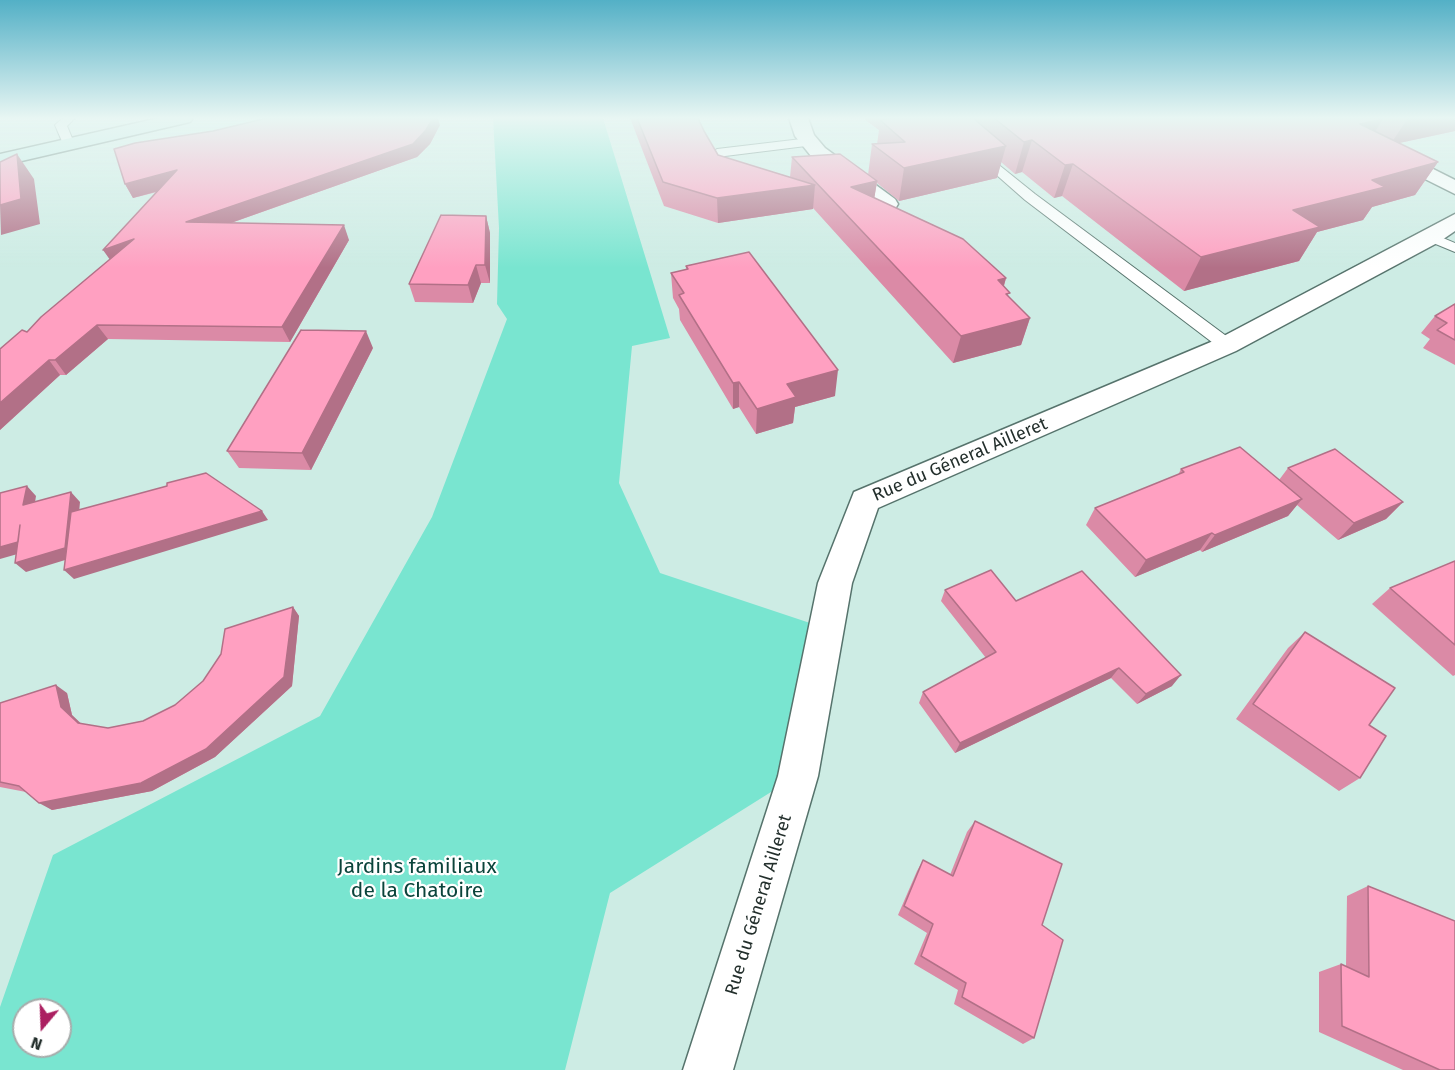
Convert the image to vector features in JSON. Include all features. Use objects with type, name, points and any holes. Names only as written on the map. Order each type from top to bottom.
[{"type":"street","points":[[838,168],[887,204]]},
{"type":"street","points":[[1416,168],[1455,188]]},
{"type":"street","name":"Rue du Géneral Ailleret","points":[[708,1070],[798,776],[835,583],[866,500],[1227,345],[1447,235]]},
{"type":"lane","points":[[997,168],[1030,197],[1227,345]]},
{"type":"green space","name":"Jardins familiaux de la Chatoire","points":[[496,168],[618,168],[670,338],[632,346],[619,483],[660,573],[810,623],[779,787],[610,893],[565,1070],[0,1070],[0,1007],[53,855],[320,716],[432,517],[507,319],[497,304],[499,228]]},
{"type":"building","points":[[0,168],[18,168],[21,199],[0,205]]},
{"type":"building","points":[[120,168],[343,168],[186,222],[344,225],[282,327],[97,325],[55,360],[49,360],[0,403],[0,349],[22,330],[27,332],[41,317],[134,239],[103,250],[177,170],[125,184]]},
{"type":"building","points":[[657,168],[760,168],[815,185],[717,198],[663,182]]},
{"type":"building","points":[[802,168],[859,168],[877,181],[851,187],[963,239],[1006,278],[998,280],[1010,293],[1006,294],[1030,318],[961,336]]},
{"type":"building","points":[[1078,168],[1416,168],[1372,180],[1385,187],[1293,210],[1320,227],[1201,257]]},
{"type":"building","points":[[441,215],[486,216],[485,265],[476,265],[468,285],[409,284]]},
{"type":"building","points":[[749,252],[838,370],[787,384],[796,397],[757,409],[739,382],[733,383],[679,295],[684,293],[671,273],[688,269],[686,266]]},
{"type":"building","points":[[1455,304],[1455,340],[1437,330],[1447,323],[1435,316]]},
{"type":"building","points":[[301,330],[366,331],[302,453],[227,451]]},
{"type":"building","points":[[1240,447],[1302,499],[1215,535],[1212,533],[1146,560],[1095,508],[1184,472],[1181,469]]},
{"type":"building","points":[[1335,449],[1403,502],[1354,523],[1288,468]]},
{"type":"building","points":[[206,473],[262,511],[64,570],[71,512]]},
{"type":"building","points":[[27,486],[23,505],[71,492],[65,548],[15,563],[18,542],[0,547],[0,493]]},
{"type":"building","points":[[1455,561],[1455,645],[1390,588]]},
{"type":"building","points":[[991,570],[1016,601],[1082,571],[1181,675],[1146,694],[1119,668],[960,743],[923,692],[996,652],[945,590]]},
{"type":"building","points":[[293,607],[284,677],[206,749],[141,783],[39,803],[19,786],[0,782],[0,703],[56,685],[61,707],[78,723],[108,728],[143,721],[175,705],[203,681],[221,654],[225,629]]},
{"type":"building","points":[[1305,632],[1395,688],[1369,725],[1386,736],[1360,778],[1253,704]]},
{"type":"building","points":[[975,821],[1062,864],[1042,925],[1063,940],[1034,1038],[962,997],[966,983],[921,956],[933,924],[904,906],[923,860],[953,876]]},
{"type":"building","points":[[1368,886],[1455,921],[1455,1070],[1440,1070],[1342,1026],[1341,964],[1369,977]]}]
